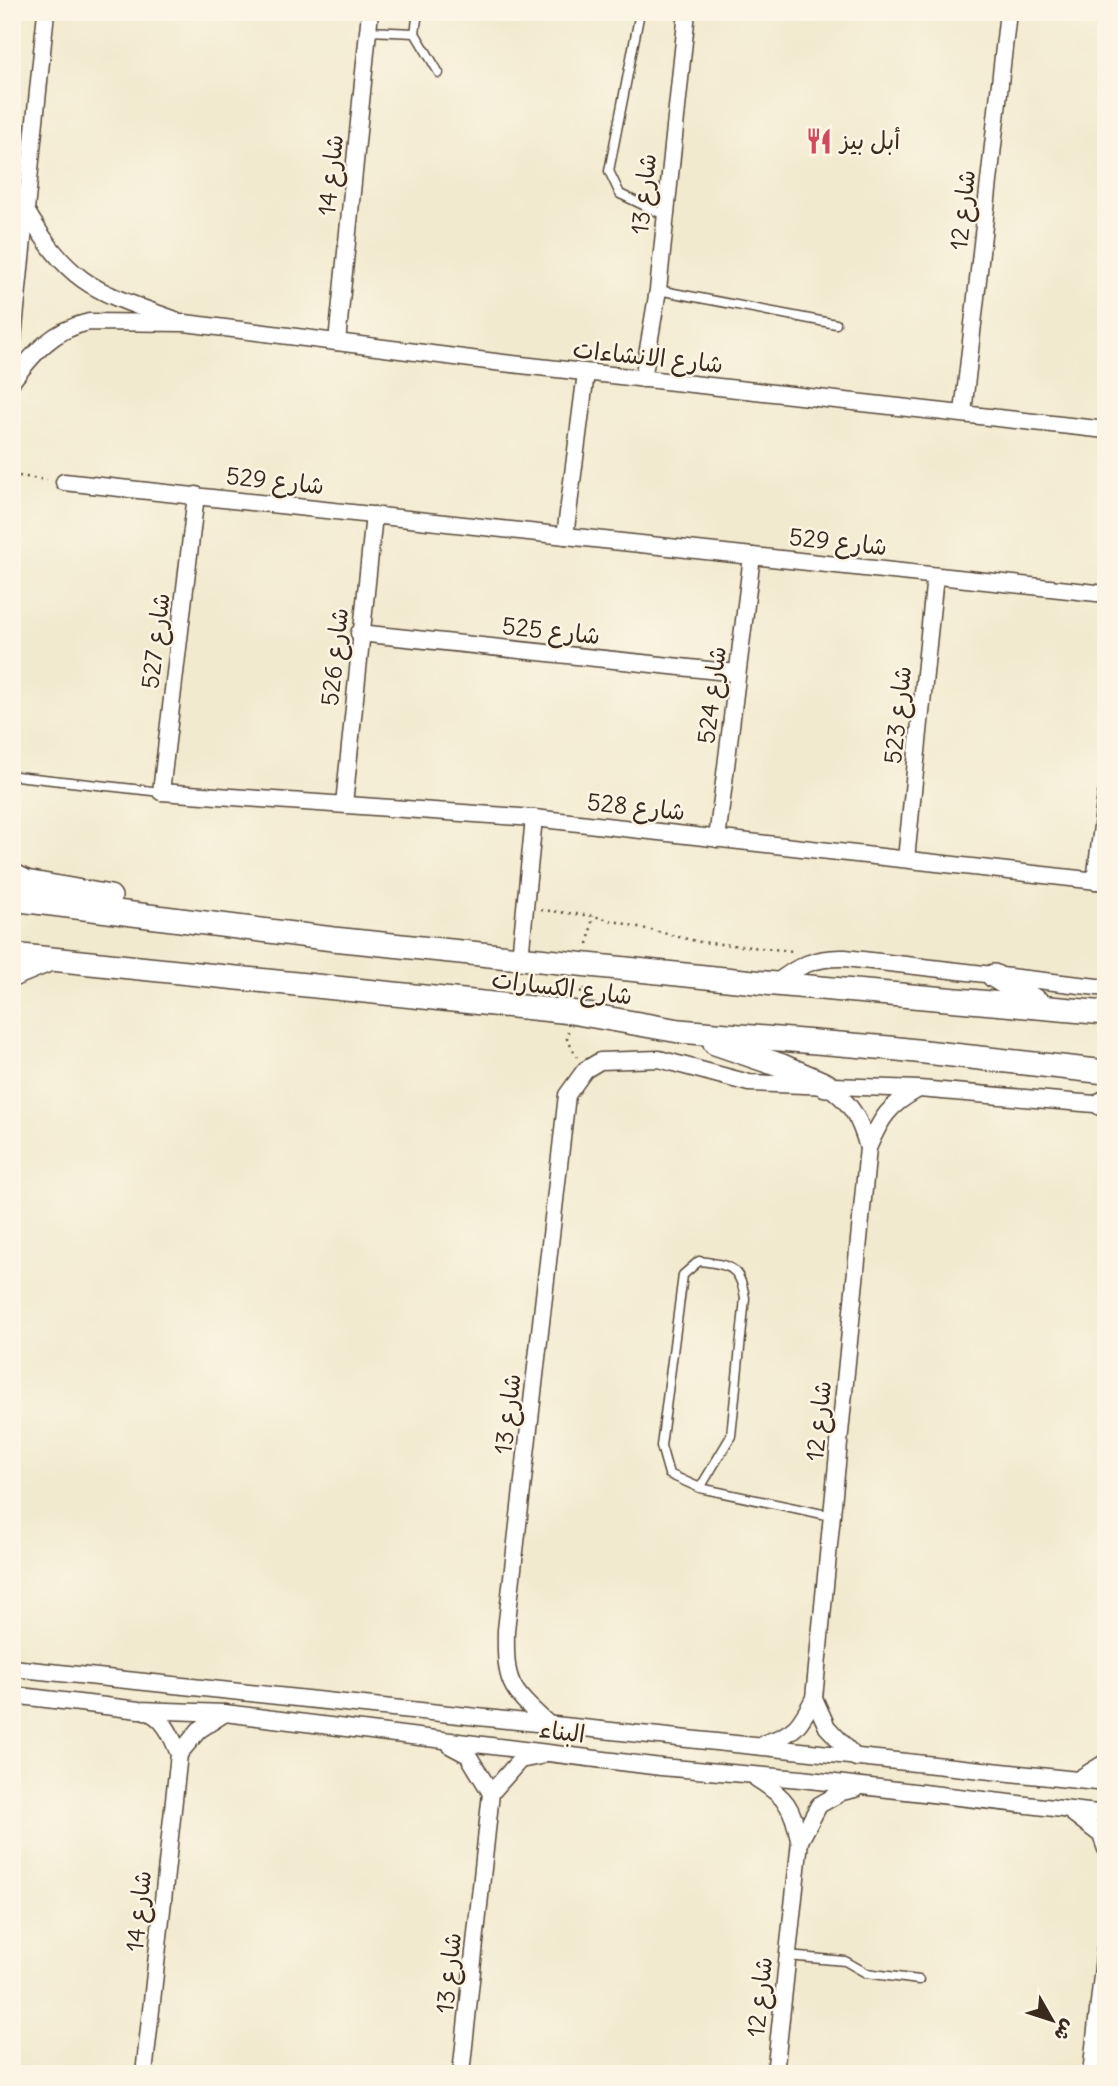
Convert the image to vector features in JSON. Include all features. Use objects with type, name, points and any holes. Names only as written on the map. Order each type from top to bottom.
[{"type":"street","points":[[12,348],[24,207],[46,12]]},
{"type":"street","name":"شارع 14","points":[[337,342],[370,12]]},
{"type":"street","name":"شارع 13","points":[[643,379],[658,290],[687,12]]},
{"type":"street","name":"شارع 12","points":[[963,413],[1009,12]]},
{"type":"street","name":"شارع الانشاءات","points":[[24,207],[46,246],[84,282],[114,298],[185,323]]},
{"type":"street","name":"شارع الانشاءات","points":[[12,381],[44,342],[77,325],[89,322],[185,323],[586,373],[1106,430]]},
{"type":"street","points":[[565,536],[586,373]]},
{"type":"street","name":"شارع 529","points":[[64,482],[1106,594]]},
{"type":"street","name":"شارع 527","points":[[160,792],[196,495]]},
{"type":"street","name":"شارع 526","points":[[344,804],[359,633],[374,515]]},
{"type":"street","name":"شارع 524","points":[[717,839],[752,556]]},
{"type":"street","name":"شارع 523","points":[[906,859],[935,576]]},
{"type":"street","name":"شارع 525","points":[[359,633],[737,673]]},
{"type":"street","name":"شارع 528","points":[[160,792],[534,818],[1100,881]]},
{"type":"street","points":[[1100,881],[1106,795]]},
{"type":"street","points":[[520,958],[534,818]]},
{"type":"street","points":[[12,875],[26,882],[110,897],[187,921]]},
{"type":"street","name":"شارع الكسارات","points":[[12,899],[520,958],[1106,1013]]},
{"type":"street","name":"شارع الكسارات","points":[[12,955],[46,961],[571,1012],[679,1031],[889,1048],[1106,1072]]},
{"type":"street","points":[[775,984],[793,970],[824,957],[1106,988]]},
{"type":"street","points":[[12,975],[46,961]]},
{"type":"street","points":[[994,976],[1044,1006]]},
{"type":"street","points":[[679,1031],[782,1066],[826,1086],[919,1089],[1105,1104]]},
{"type":"street","name":"شارع 13","points":[[547,1723],[517,1697],[510,1683],[505,1665],[506,1630],[567,1095],[585,1070],[600,1061],[659,1059],[749,1083],[826,1086]]},
{"type":"street","name":"شارع 12","points":[[826,1086],[843,1097],[860,1117],[868,1147]]},
{"type":"street","name":"شارع 12","points":[[757,1746],[789,1736],[800,1724],[814,1698],[868,1147],[879,1123],[893,1104],[919,1089]]},
{"type":"street","name":"البناء","points":[[12,1668],[1106,1783]]},
{"type":"street","name":"البناء","points":[[12,1695],[139,1710],[225,1713],[755,1778],[864,1787],[1106,1814]]},
{"type":"street","points":[[814,1698],[827,1727],[856,1758]]},
{"type":"street","points":[[139,1710],[154,1713],[173,1739],[179,1754],[199,1730],[225,1713]]},
{"type":"street","points":[[443,1741],[468,1755],[491,1793],[520,1760],[553,1754]]},
{"type":"street","name":"شارع 14","points":[[144,2074],[179,1754]]},
{"type":"street","points":[[1077,1780],[1106,1762]]},
{"type":"street","name":"شارع 12","points":[[755,1778],[772,1788],[794,1811],[800,1841],[775,2074]]},
{"type":"street","name":"شارع 12","points":[[800,1841],[819,1805],[842,1792],[864,1787]]},
{"type":"street","name":"شارع 13","points":[[461,2074],[491,1793]]},
{"type":"street","points":[[1069,1810],[1101,1835],[1106,1849]]},
{"type":"street","points":[[1091,2074],[1106,1940]]},
{"type":"lane","points":[[418,12],[415,33],[439,73]]},
{"type":"lane","points":[[640,12],[609,171],[620,194],[664,215]]},
{"type":"lane","points":[[368,30],[415,33]]},
{"type":"lane","points":[[658,290],[836,324]]},
{"type":"lane","points":[[16,776],[160,792]]},
{"type":"lane","points":[[700,1488],[731,1436],[745,1298],[742,1278],[728,1265],[699,1261],[683,1275],[661,1446],[669,1474],[700,1488],[832,1516]]},
{"type":"lane","points":[[787,1956],[845,1961],[866,1973],[919,1980]]},
{"type":"path","points":[[12,475],[64,482]]},
{"type":"path","points":[[525,909],[566,911],[699,942],[785,950],[824,957]]},
{"type":"place","name":"أبل بيز","points":[[819,141]]}]
